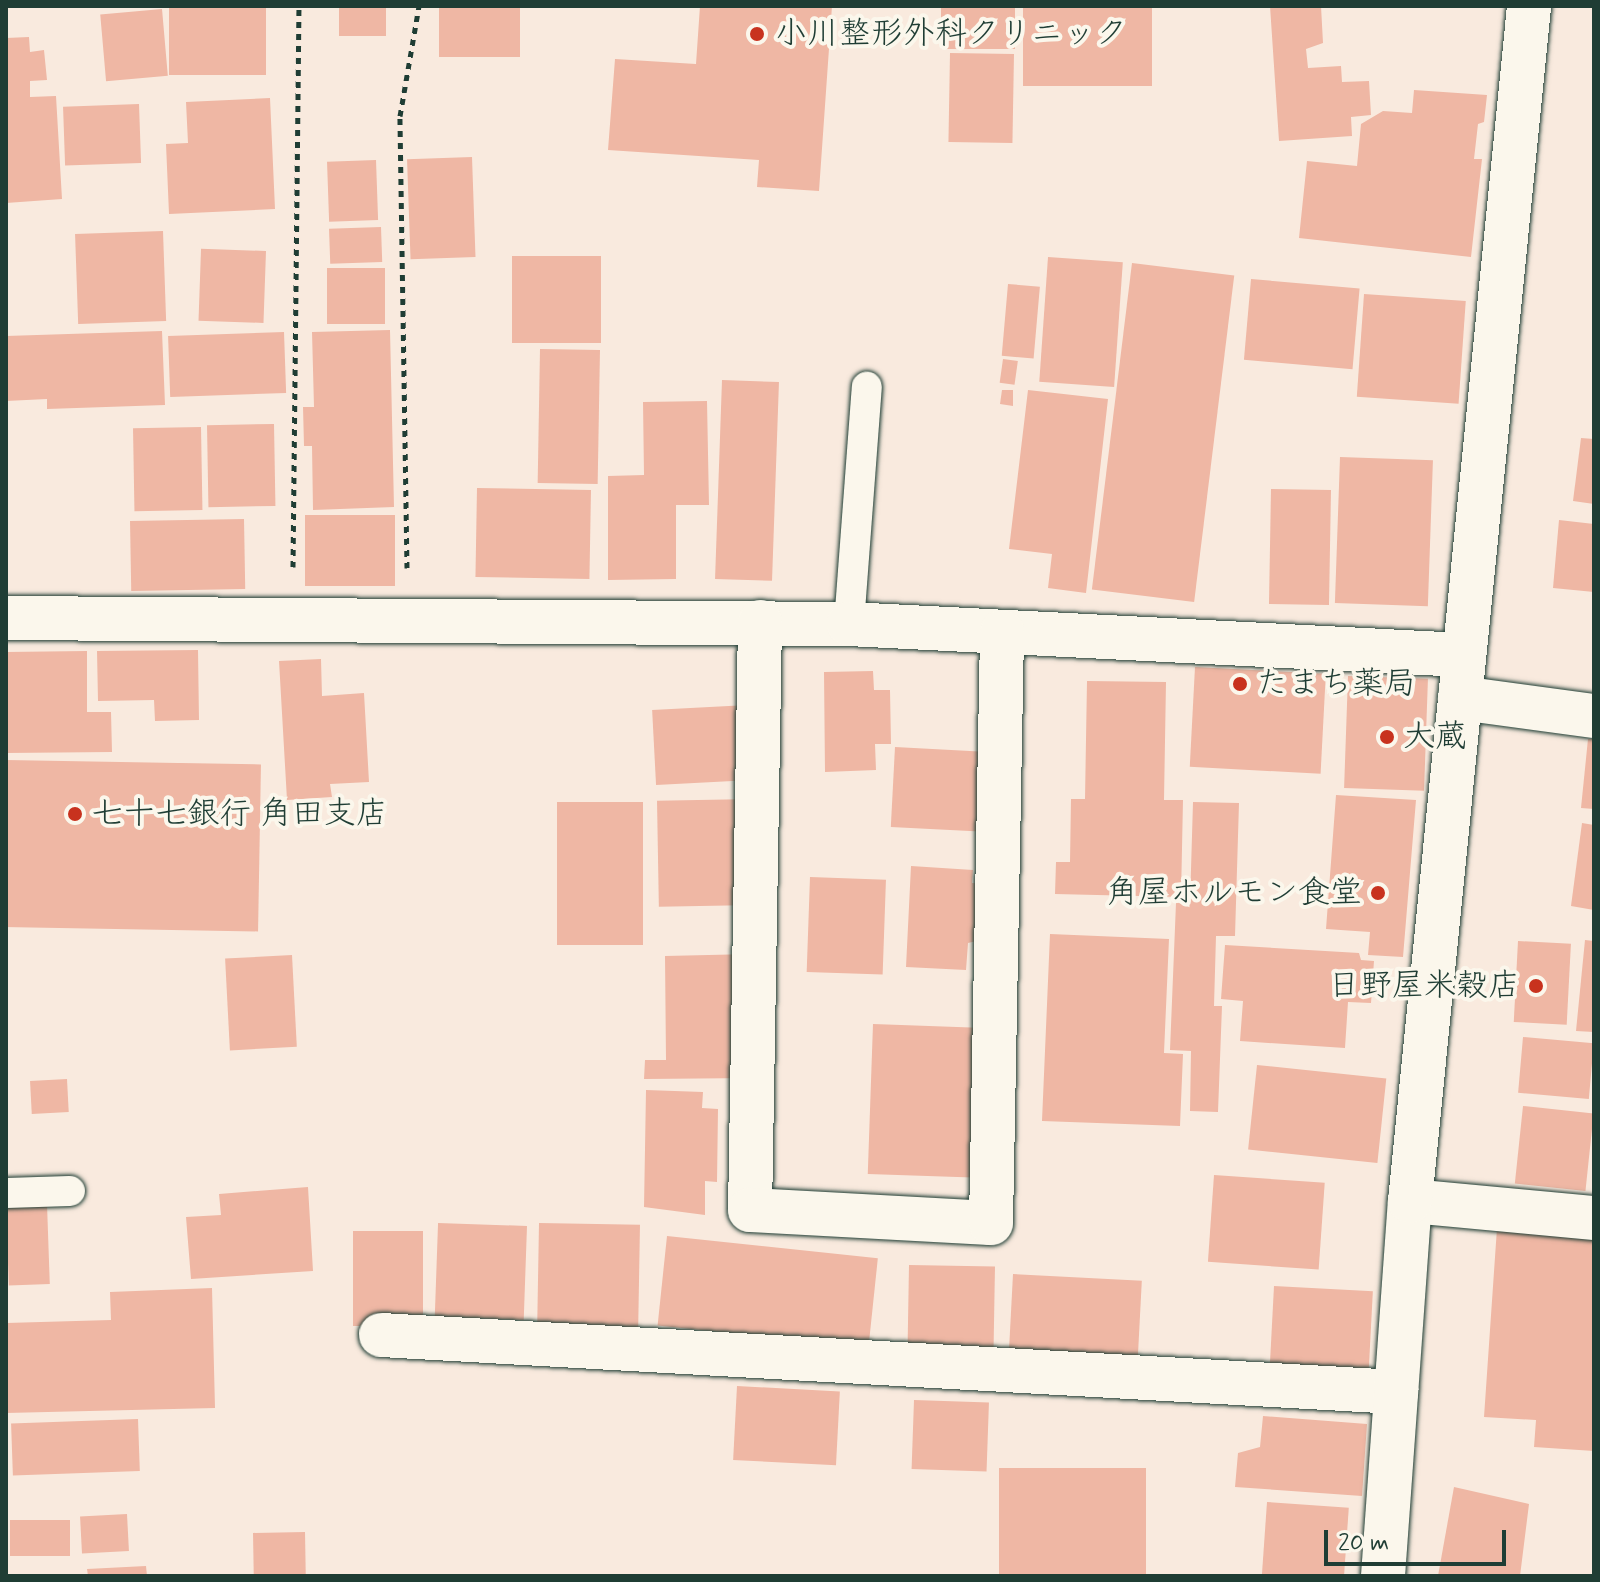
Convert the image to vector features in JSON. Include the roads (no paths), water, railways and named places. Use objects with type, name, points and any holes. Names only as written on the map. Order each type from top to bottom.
[{"type":"street","points":[[1383,1576],[1410,1201],[1529,6]]},
{"type":"street","points":[[6,618],[849,624],[1464,655]]},
{"type":"street","points":[[760,622],[750,1210],[991,1223],[1002,632]]},
{"type":"street","points":[[1460,698],[1594,716]]},
{"type":"street","points":[[1410,1201],[1594,1218]]},
{"type":"street","points":[[381,1335],[1396,1392]]},
{"type":"lane","points":[[849,624],[867,387]]},
{"type":"lane","points":[[6,1193],[70,1191]]},
{"type":"place","name":"小川整形外科クリニック","points":[[757,34]]},
{"type":"place","name":"たまち薬局","points":[[1240,684]]},
{"type":"place","name":"大蔵","points":[[1387,737]]},
{"type":"place","name":"七十七銀行 角田支店","points":[[75,814]]},
{"type":"place","name":"角屋ホルモン食堂","points":[[1378,893]]},
{"type":"place","name":"日野屋米穀店","points":[[1536,986]]}]
